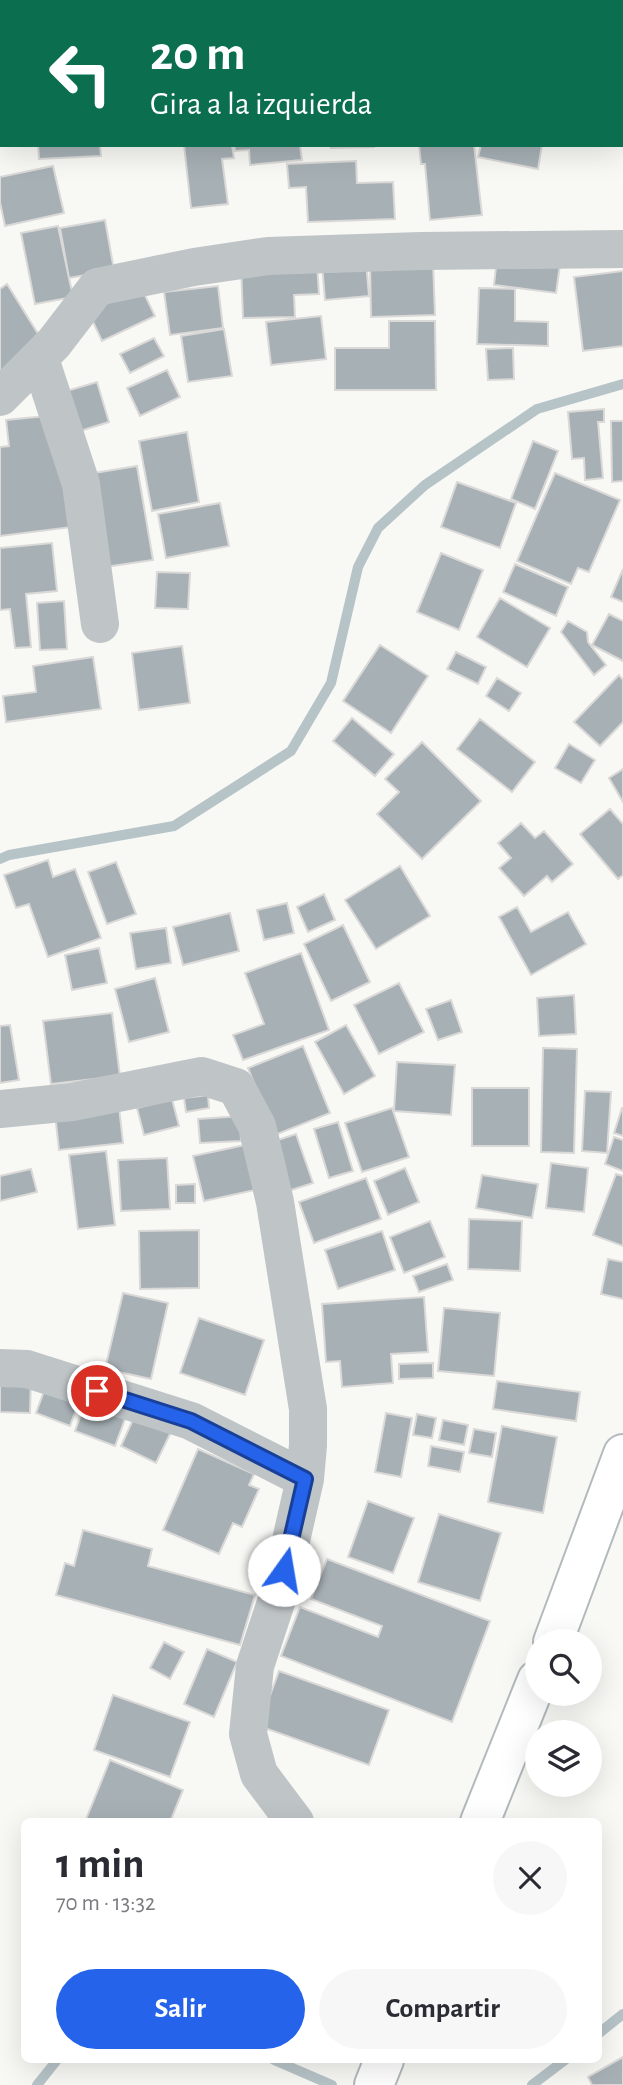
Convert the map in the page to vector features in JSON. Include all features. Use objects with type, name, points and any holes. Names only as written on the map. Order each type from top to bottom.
[{"type":"main road","points":[[558,1629],[623,1454]]},
{"type":"main road","points":[[482,1818],[527,1706]]},
{"type":"street","points":[[0,397],[40,359],[97,287],[194,267],[268,256],[623,249]]},
{"type":"street","points":[[40,359],[81,484],[100,624]]},
{"type":"street","points":[[0,1109],[72,1102],[202,1076],[236,1087],[257,1126],[275,1202],[308,1409],[308,1445],[305,1479],[279,1593],[255,1666],[247,1734],[259,1774],[292,1818]]},
{"type":"street","points":[[0,1368],[27,1369],[191,1421],[305,1479]]},
{"type":"building","points":[[38,147],[100,147],[101,156],[39,159]]},
{"type":"building","points":[[184,147],[232,147],[234,158],[222,159],[228,204],[191,208]]},
{"type":"building","points":[[234,147],[300,147],[302,160],[250,165],[249,150],[235,151]]},
{"type":"building","points":[[419,147],[474,147],[482,215],[430,220],[425,164],[421,164]]},
{"type":"building","points":[[480,147],[542,147],[538,169],[478,157]]},
{"type":"building","points":[[356,161],[357,183],[393,182],[395,219],[308,222],[306,187],[289,188],[287,164]]},
{"type":"building","points":[[53,166],[64,213],[5,226],[0,202],[0,177]]},
{"type":"building","points":[[105,220],[114,270],[69,278],[60,228]]},
{"type":"building","points":[[58,226],[73,297],[35,304],[21,233]]},
{"type":"building","points":[[497,258],[560,265],[556,293],[494,285]]},
{"type":"building","points":[[366,261],[369,296],[325,300],[322,265]]},
{"type":"building","points":[[433,262],[435,315],[371,317],[370,264]]},
{"type":"building","points":[[317,264],[319,294],[294,295],[295,317],[243,318],[241,266]]},
{"type":"building","points":[[623,271],[623,346],[583,351],[574,277]]},
{"type":"building","points":[[7,284],[45,345],[0,372],[0,289]]},
{"type":"building","points":[[218,286],[223,328],[170,335],[164,292]]},
{"type":"building","points":[[141,287],[155,316],[102,341],[88,311]]},
{"type":"building","points":[[479,288],[515,289],[515,321],[548,322],[548,346],[477,344]]},
{"type":"building","points":[[321,316],[326,359],[271,365],[266,322]]},
{"type":"building","points":[[389,321],[435,321],[436,390],[335,390],[335,348],[389,348]]},
{"type":"building","points":[[224,329],[232,376],[188,382],[181,336]]},
{"type":"building","points":[[154,338],[164,356],[130,373],[120,354]]},
{"type":"building","points":[[513,348],[514,379],[488,380],[486,349]]},
{"type":"building","points":[[167,370],[180,397],[140,416],[127,388]]},
{"type":"building","points":[[97,382],[109,422],[80,431],[67,391]]},
{"type":"building","points":[[604,409],[604,422],[598,422],[603,478],[585,480],[584,458],[572,459],[568,412]]},
{"type":"building","points":[[46,416],[63,447],[72,527],[0,536],[0,447],[9,446],[6,420]]},
{"type":"building","points":[[611,421],[623,421],[623,481],[612,482]]},
{"type":"building","points":[[187,432],[199,502],[152,511],[139,441]]},
{"type":"building","points":[[533,441],[558,451],[535,509],[511,499]]},
{"type":"building","points":[[137,466],[153,560],[98,568],[82,475]]},
{"type":"building","points":[[555,473],[620,500],[589,572],[578,568],[571,584],[517,561]]},
{"type":"building","points":[[457,482],[516,503],[500,548],[441,527]]},
{"type":"building","points":[[220,503],[229,546],[166,558],[158,514]]},
{"type":"building","points":[[52,543],[57,591],[26,594],[31,647],[15,648],[10,609],[0,610],[0,548]]},
{"type":"building","points":[[441,553],[483,570],[459,630],[417,612]]},
{"type":"building","points":[[515,564],[568,587],[556,616],[503,592]]},
{"type":"building","points":[[623,569],[623,602],[611,597]]},
{"type":"building","points":[[157,572],[190,573],[188,609],[155,608]]},
{"type":"building","points":[[500,598],[550,628],[527,667],[477,637]]},
{"type":"building","points":[[64,601],[67,649],[40,650],[37,603]]},
{"type":"building","points":[[609,614],[623,621],[623,661],[592,645]]},
{"type":"building","points":[[568,621],[587,632],[588,642],[606,665],[594,675],[561,632]]},
{"type":"building","points":[[380,645],[428,676],[391,733],[343,701]]},
{"type":"building","points":[[182,646],[190,703],[139,710],[132,653]]},
{"type":"building","points":[[456,652],[486,667],[478,684],[447,669]]},
{"type":"building","points":[[93,657],[101,709],[6,722],[3,696],[36,692],[33,666]]},
{"type":"building","points":[[619,675],[623,680],[623,722],[600,746],[574,722]]},
{"type":"building","points":[[497,678],[521,693],[509,711],[486,696]]},
{"type":"building","points":[[352,718],[394,754],[375,776],[333,741]]},
{"type":"building","points":[[480,719],[535,762],[512,792],[457,749]]},
{"type":"building","points":[[422,742],[481,801],[422,859],[377,814],[399,792],[385,779]]},
{"type":"building","points":[[569,744],[595,760],[581,783],[555,768]]},
{"type":"building","points":[[623,769],[623,802],[609,778]]},
{"type":"building","points":[[610,809],[623,824],[623,875],[618,879],[580,834]]},
{"type":"building","points":[[521,823],[535,838],[544,831],[573,864],[552,882],[547,876],[524,896],[499,868],[511,858],[498,843]]},
{"type":"building","points":[[48,860],[53,877],[75,869],[101,938],[48,957],[29,904],[16,908],[4,875]]},
{"type":"building","points":[[116,862],[136,914],[107,924],[88,872]]},
{"type":"building","points":[[400,866],[430,916],[376,949],[345,900]]},
{"type":"building","points":[[324,894],[335,920],[308,932],[297,907]]},
{"type":"building","points":[[287,903],[294,933],[264,940],[257,910]]},
{"type":"building","points":[[517,907],[531,932],[568,912],[586,944],[531,975],[499,917]]},
{"type":"building","points":[[230,913],[239,951],[183,965],[173,927]]},
{"type":"building","points":[[343,925],[370,982],[331,1001],[304,944]]},
{"type":"building","points":[[166,928],[171,963],[136,969],[130,933]]},
{"type":"building","points":[[99,948],[107,983],[72,990],[65,955]]},
{"type":"building","points":[[301,953],[329,1030],[243,1060],[233,1035],[264,1024],[245,973]]},
{"type":"building","points":[[155,978],[169,1032],[129,1042],[115,989]]},
{"type":"building","points":[[399,983],[424,1032],[379,1054],[354,1005]]},
{"type":"building","points":[[574,995],[576,1034],[539,1036],[537,998]]},
{"type":"building","points":[[451,1000],[462,1032],[438,1040],[426,1009]]},
{"type":"building","points":[[112,1013],[120,1076],[51,1084],[43,1021]]},
{"type":"building","points":[[10,1025],[19,1080],[0,1083],[0,1026]]},
{"type":"building","points":[[346,1025],[375,1076],[344,1094],[315,1042]]},
{"type":"building","points":[[303,1046],[330,1113],[275,1135],[248,1068]]},
{"type":"building","points":[[543,1048],[577,1049],[574,1153],[541,1152]]},
{"type":"building","points":[[397,1062],[455,1065],[451,1115],[394,1111]]},
{"type":"building","points":[[472,1088],[529,1088],[529,1146],[472,1146]]},
{"type":"building","points":[[585,1091],[611,1092],[607,1153],[582,1151]]},
{"type":"building","points":[[208,1095],[209,1108],[186,1112],[184,1098]]},
{"type":"building","points":[[172,1099],[179,1126],[144,1135],[137,1108]]},
{"type":"building","points":[[119,1107],[123,1143],[59,1150],[55,1114]]},
{"type":"building","points":[[392,1108],[409,1157],[362,1172],[345,1123]]},
{"type":"building","points":[[623,1108],[623,1136],[614,1133]]},
{"type":"building","points":[[240,1116],[241,1141],[200,1143],[198,1119]]},
{"type":"building","points":[[338,1122],[353,1171],[329,1178],[314,1129]]},
{"type":"building","points":[[296,1134],[313,1183],[282,1193],[266,1144]]},
{"type":"building","points":[[614,1137],[623,1140],[623,1171],[605,1164]]},
{"type":"building","points":[[245,1145],[255,1190],[204,1201],[193,1156]]},
{"type":"building","points":[[106,1151],[115,1225],[78,1229],[69,1155]]},
{"type":"building","points":[[167,1158],[170,1209],[121,1211],[118,1160]]},
{"type":"building","points":[[551,1163],[588,1168],[584,1212],[546,1208]]},
{"type":"building","points":[[405,1168],[419,1202],[388,1215],[374,1181]]},
{"type":"building","points":[[31,1169],[37,1192],[0,1201],[0,1176]]},
{"type":"building","points":[[616,1174],[623,1176],[623,1246],[593,1235]]},
{"type":"building","points":[[482,1175],[538,1184],[532,1218],[476,1208]]},
{"type":"building","points":[[366,1178],[381,1219],[314,1243],[299,1202]]},
{"type":"building","points":[[195,1184],[195,1203],[176,1203],[176,1185]]},
{"type":"building","points":[[469,1219],[522,1221],[520,1271],[468,1269]]},
{"type":"building","points":[[430,1221],[445,1257],[404,1273],[390,1237]]},
{"type":"building","points":[[199,1230],[199,1288],[140,1289],[139,1231]]},
{"type":"building","points":[[382,1231],[395,1270],[338,1289],[325,1250]]},
{"type":"building","points":[[608,1259],[623,1262],[623,1299],[601,1294]]},
{"type":"building","points":[[447,1264],[453,1280],[419,1292],[413,1276]]},
{"type":"building","points":[[123,1293],[168,1303],[151,1379],[105,1369]]},
{"type":"building","points":[[424,1297],[428,1352],[391,1354],[393,1383],[342,1387],[340,1361],[326,1362],[322,1304]]},
{"type":"building","points":[[444,1308],[500,1313],[494,1376],[438,1371]]},
{"type":"building","points":[[199,1318],[264,1340],[245,1395],[180,1373]]},
{"type":"building","points":[[433,1363],[433,1378],[399,1379],[399,1364]]},
{"type":"building","points":[[0,1376],[31,1376],[30,1413],[0,1412]]},
{"type":"building","points":[[497,1381],[580,1392],[576,1421],[493,1409]]},
{"type":"building","points":[[46,1386],[80,1398],[70,1426],[36,1413]]},
{"type":"building","points":[[88,1396],[128,1411],[115,1446],[75,1431]]},
{"type":"building","points":[[136,1413],[172,1430],[156,1463],[121,1446]]},
{"type":"building","points":[[386,1413],[412,1418],[401,1477],[375,1472]]},
{"type":"building","points":[[417,1414],[436,1418],[432,1438],[413,1435]]},
{"type":"building","points":[[443,1420],[468,1425],[464,1445],[439,1440]]},
{"type":"building","points":[[502,1426],[557,1437],[543,1513],[488,1502]]},
{"type":"building","points":[[474,1429],[496,1433],[492,1457],[469,1453]]},
{"type":"building","points":[[431,1446],[464,1452],[460,1472],[428,1466]]},
{"type":"building","points":[[198,1449],[254,1474],[249,1485],[259,1489],[242,1527],[233,1523],[219,1554],[163,1530]]},
{"type":"building","points":[[368,1501],[414,1518],[393,1573],[348,1557]]},
{"type":"building","points":[[439,1514],[501,1533],[480,1601],[418,1582]]},
{"type":"building","points":[[83,1530],[152,1549],[148,1566],[255,1595],[240,1645],[56,1595],[65,1563],[74,1566]]},
{"type":"building","points":[[327,1559],[490,1621],[452,1722],[281,1656],[300,1607],[378,1637],[382,1626],[311,1599]]},
{"type":"building","points":[[164,1642],[184,1652],[170,1679],[150,1668]]},
{"type":"building","points":[[207,1649],[237,1662],[214,1717],[184,1704]]},
{"type":"building","points":[[279,1671],[389,1710],[369,1765],[259,1726]]},
{"type":"building","points":[[113,1695],[190,1722],[170,1777],[94,1750]]},
{"type":"building","points":[[110,1760],[183,1790],[172,1818],[87,1818]]},
{"type":"building","points":[[623,2057],[623,2085],[592,2085],[588,2077]]},
{"type":"waterway","points":[[0,859],[9,855],[174,826],[291,751],[331,683],[358,567],[378,528],[425,485],[537,409],[623,384]]},
{"type":"waterway","points":[[602,2031],[623,2014]]},
{"type":"waterway","points":[[37,2085],[55,2063]]},
{"type":"waterway","points":[[281,2063],[332,2085]]},
{"type":"waterway","points":[[532,2085],[561,2063]]},
{"type":"route","points":[[97,1391],[191,1421],[305,1479],[284,1570]]}]
